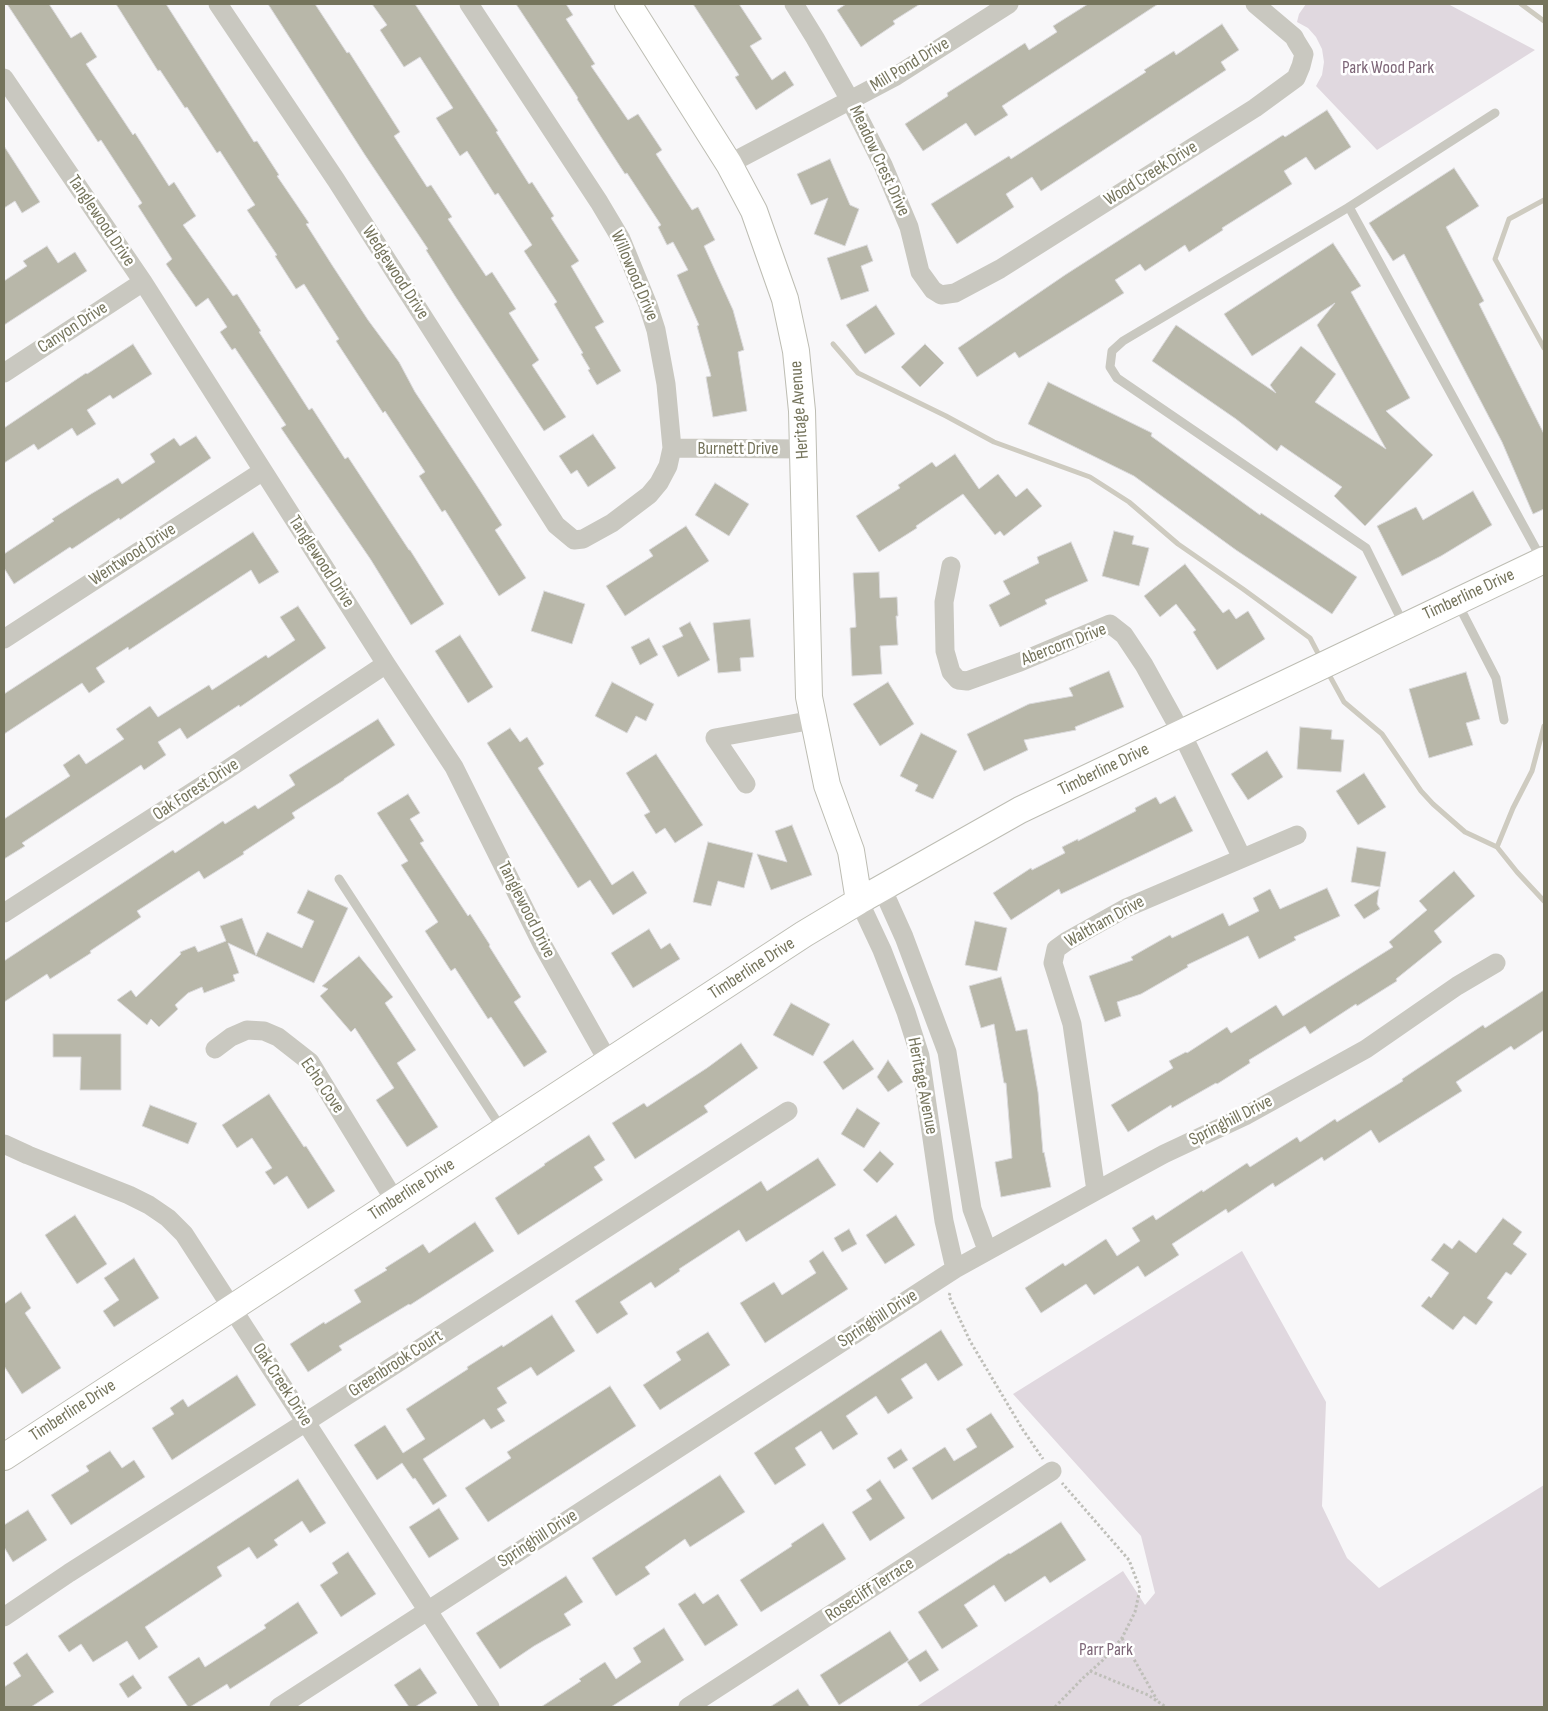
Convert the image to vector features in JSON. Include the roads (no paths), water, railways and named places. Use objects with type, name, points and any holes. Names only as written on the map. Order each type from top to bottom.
[{"type":"street","name":"Wedgewood Drive","points":[[218,4],[336,180],[556,525],[574,540]]},
{"type":"street","name":"Willowood Drive","points":[[469,4],[599,202],[621,239],[648,305],[656,330],[666,384],[672,448],[668,466],[659,483],[649,495],[612,523],[583,540],[574,540]]},
{"type":"street","name":"Heritage Avenue","points":[[628,4],[729,164],[754,212],[785,299],[796,351],[802,411],[809,697],[812,720],[826,785],[851,851],[859,901],[906,1012],[920,1056],[944,1221],[955,1269]]},
{"type":"street","name":"Meadow Crest Drive","points":[[794,4],[850,100],[883,165],[909,227],[920,272],[940,295],[955,293],[968,286]]},
{"type":"street","name":"Mill Pond Drive","points":[[729,164],[896,76],[1009,4]]},
{"type":"street","name":"Wood Creek Drive","points":[[968,286],[1016,259],[1255,108],[1296,78],[1304,54],[1294,37],[1255,4]]},
{"type":"street","name":"Tanglewood Drive","points":[[4,78],[10,100],[143,282],[386,664],[454,767],[542,944],[608,1063]]},
{"type":"street","name":"Canyon Drive","points":[[4,373],[143,282]]},
{"type":"street","name":"Burnett Drive","points":[[672,448],[803,449]]},
{"type":"street","name":"Wentwood Drive","points":[[4,639],[263,471]]},
{"type":"street","name":"Timberline Drive","points":[[6,1450],[232,1307],[804,934],[859,901],[1020,810],[1544,560]]},
{"type":"street","name":"Abercorn Drive","points":[[951,566],[944,602],[945,651],[951,672],[958,680],[967,681],[1020,662],[1110,624],[1124,635],[1144,665],[1181,732],[1242,858]]},
{"type":"street","name":"Oak Forest Drive","points":[[4,913],[225,771],[386,664]]},
{"type":"street","points":[[746,784],[715,738],[812,720]]},
{"type":"street","name":"Waltham Drive","points":[[1096,1191],[1072,1024],[1053,963],[1056,949],[1066,941],[1126,908],[1297,835]]},
{"type":"street","name":"Heritage Avenue","points":[[851,851],[882,888],[904,937],[947,1052],[972,1210],[987,1250]]},
{"type":"street","name":"Springhill Drive","points":[[279,1707],[955,1269],[1164,1154],[1245,1116],[1366,1050],[1457,986],[1496,963]]},
{"type":"street","name":"Echo Cove","points":[[215,1048],[231,1037],[247,1030],[264,1031],[278,1037],[310,1062],[396,1201]]},
{"type":"street","name":"Greenbrook Court","points":[[4,1616],[788,1110]]},
{"type":"street","name":"Oak Creek Drive","points":[[4,1144],[129,1195],[168,1218],[184,1234],[490,1707]]},
{"type":"street","name":"Rosecliff Terrace","points":[[688,1707],[1052,1472]]},
{"type":"lane","points":[[1404,626],[1366,548],[1117,378],[1110,367],[1112,351],[1123,341],[1349,207],[1495,113]]},
{"type":"lane","points":[[1349,207],[1544,560]]},
{"type":"lane","points":[[1457,601],[1496,678],[1504,720]]},
{"type":"lane","points":[[339,878],[504,1131]]},
{"type":"waterway","points":[[1521,4],[1544,21]]},
{"type":"waterway","points":[[1544,200],[1509,219],[1495,259],[1544,348]]},
{"type":"waterway","points":[[833,344],[858,373],[994,442],[1090,477],[1129,502],[1178,544],[1310,638],[1321,659]]},
{"type":"waterway","points":[[1327,671],[1344,702],[1382,734],[1421,791],[1433,804],[1465,832],[1497,847]]},
{"type":"waterway","points":[[1544,726],[1532,771],[1513,808],[1497,847],[1544,901]]},
{"type":"park label","name":"Park Wood Park","points":[[1388,68]]},
{"type":"park label","name":"Parr Park","points":[[1106,1650]]}]
